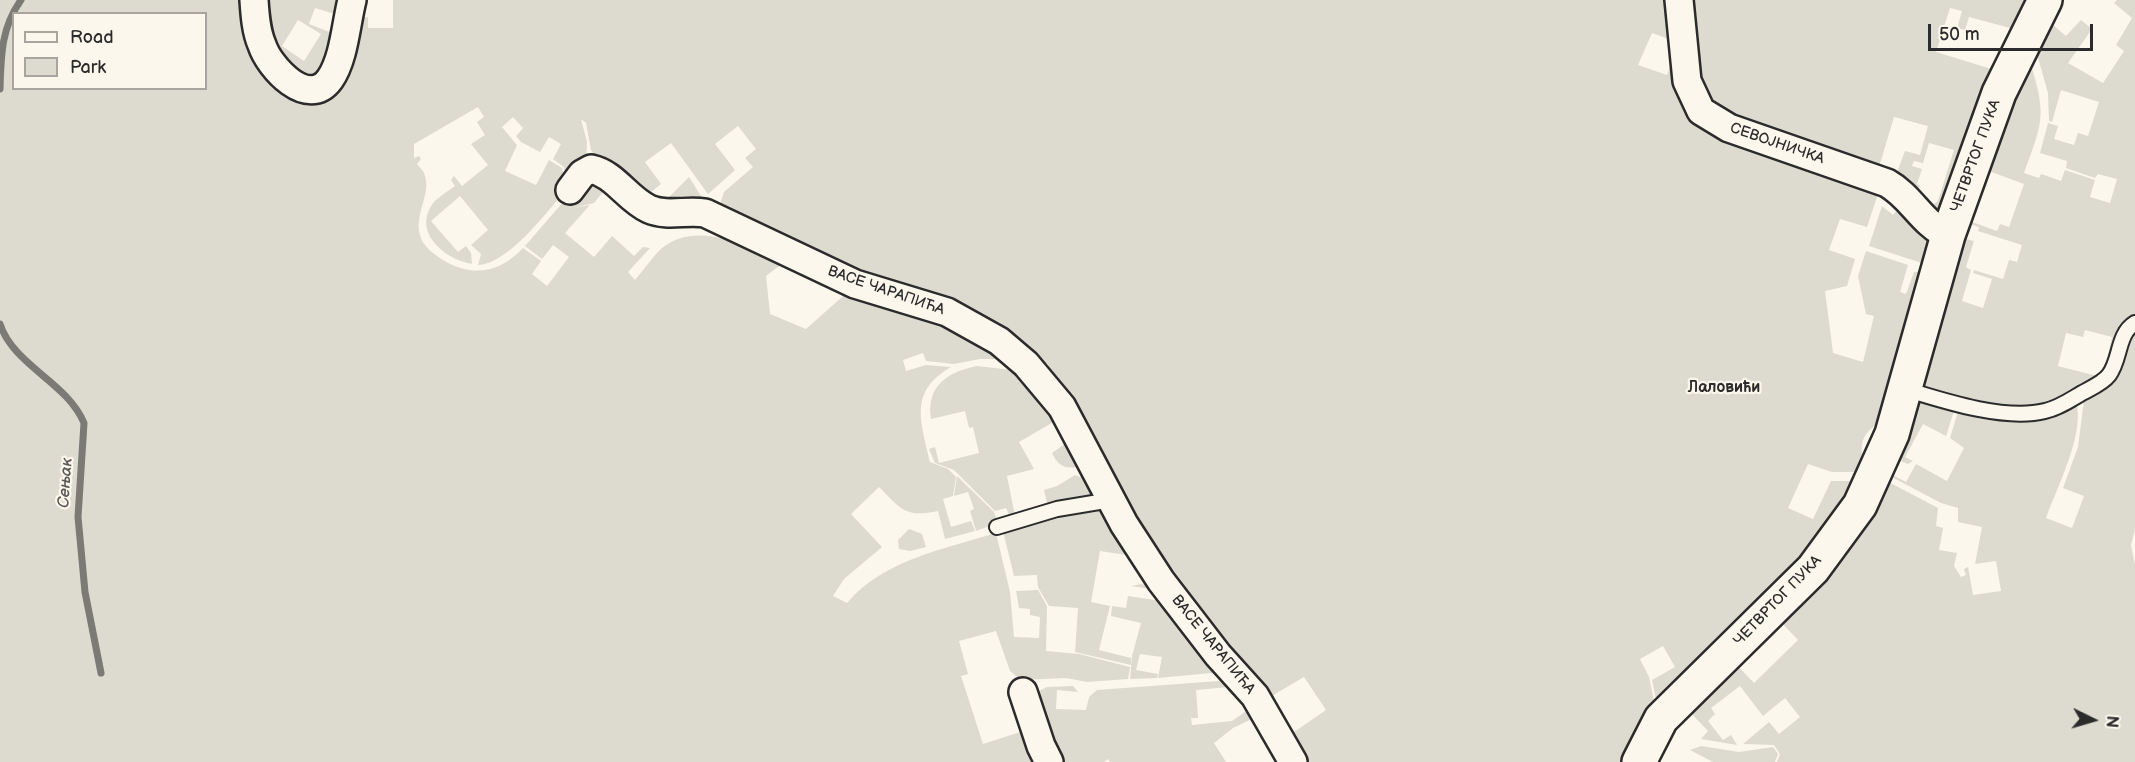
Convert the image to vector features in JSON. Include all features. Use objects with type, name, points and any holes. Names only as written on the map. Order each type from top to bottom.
[{"type":"street","points":[[254,0],[257,31],[262,48],[289,82],[313,89],[325,85],[336,69],[352,0]]},
{"type":"street","name":"СЕВОЈНИЧКА","points":[[1679,0],[1687,81],[1701,111],[1729,129],[1887,183],[1908,197],[1930,226],[1948,235]]},
{"type":"street","name":"ЧЕТВРТОГ ПУКА","points":[[1639,762],[1661,719],[1813,568],[1860,505],[1892,434],[1948,235],[1999,93],[2045,0]]},
{"type":"street","name":"ВАСЕ ЧАРАПИЋА","points":[[570,190],[582,174],[591,169],[600,171],[635,201],[650,210],[667,214],[690,211],[705,213],[855,284],[947,312],[999,341],[1043,381],[1062,407],[1111,500],[1161,580],[1218,655],[1255,696],[1293,762]]},
{"type":"street","points":[[1015,690],[1049,762]]},
{"type":"lane","points":[[1905,389],[1952,402],[1995,410],[2044,412],[2061,406],[2108,376],[2124,334],[2135,322]]},
{"type":"lane","points":[[997,527],[1057,509],[1111,500]]},
{"type":"green space","points":[[0,0],[248,0],[304,100],[341,39],[351,27],[368,17],[368,28],[393,28],[393,0],[1675,0],[1680,43],[1652,33],[1638,65],[1667,75],[1677,48],[1689,96],[1881,185],[1867,227],[1840,219],[1829,250],[1855,259],[1847,286],[1825,291],[1833,353],[1863,362],[1874,316],[1866,314],[1858,276],[1866,251],[1908,265],[1900,292],[1906,294],[1914,272],[1925,271],[1878,423],[1865,435],[1863,441],[1860,472],[1832,472],[1808,464],[1788,508],[1813,519],[1831,481],[1859,481],[1838,522],[1658,709],[1652,680],[1675,667],[1663,646],[1640,659],[1649,677],[1656,711],[1630,762],[1303,762],[1270,710],[1276,705],[1294,732],[1326,710],[1304,677],[1265,700],[1167,583],[1049,371],[1048,364],[861,278],[719,208],[724,192],[753,167],[745,158],[756,149],[738,126],[715,144],[735,170],[708,194],[671,143],[645,162],[661,184],[649,194],[596,157],[591,150],[586,123],[581,119],[587,142],[586,158],[565,178],[564,167],[553,159],[561,144],[549,137],[540,152],[521,142],[516,136],[528,123],[523,128],[513,117],[502,127],[517,145],[505,171],[536,185],[549,160],[562,168],[565,181],[556,188],[560,193],[565,191],[514,247],[490,262],[478,265],[481,254],[471,245],[488,230],[460,196],[431,221],[458,252],[466,246],[471,253],[472,264],[453,258],[436,245],[427,228],[427,218],[434,202],[455,186],[451,180],[454,176],[462,186],[488,165],[471,144],[485,135],[477,122],[484,117],[478,107],[414,144],[414,158],[419,156],[421,159],[417,164],[424,173],[426,183],[419,220],[420,235],[429,250],[460,268],[482,270],[493,268],[503,264],[523,248],[541,261],[532,274],[547,286],[569,257],[553,245],[542,259],[525,246],[583,179],[608,186],[594,203],[573,208],[590,205],[565,233],[594,257],[612,236],[634,256],[643,247],[650,248],[628,272],[635,280],[662,248],[677,239],[709,236],[743,245],[788,266],[779,266],[766,276],[770,314],[806,329],[851,289],[974,333],[1000,359],[980,359],[954,364],[926,361],[923,353],[903,360],[906,371],[926,365],[951,367],[928,387],[923,397],[921,421],[930,462],[948,469],[956,477],[953,496],[943,499],[951,527],[971,521],[975,531],[945,539],[938,511],[918,513],[904,510],[879,487],[851,514],[882,547],[844,579],[833,596],[847,603],[862,588],[896,566],[935,551],[996,533],[1010,592],[1014,637],[1039,638],[1040,617],[1030,615],[1030,609],[1019,608],[1016,591],[1038,590],[1047,606],[1046,651],[1079,654],[1130,667],[1128,679],[1087,682],[1066,678],[1021,680],[1010,671],[996,631],[959,641],[968,674],[961,676],[983,744],[1020,732],[1040,762],[0,762]]},
{"type":"green space","points":[[259,0],[347,0],[338,15],[315,8],[309,24],[340,36],[318,82],[284,70]],"holes":[[[298,20],[321,34],[304,61],[282,46]]]},
{"type":"green space","points":[[1683,0],[2027,0],[2010,28],[1969,17],[1965,30],[1957,28],[1962,11],[1950,8],[1936,52],[1998,71],[1941,225],[1926,210],[1938,201],[1954,150],[1929,143],[1923,163],[1914,161],[1912,166],[1922,169],[1917,184],[1920,186],[1917,193],[1895,178],[1905,151],[1920,155],[1928,126],[1894,117],[1879,167],[1705,105]]},
{"type":"green space","points":[[2117,0],[2135,0],[2135,318],[2123,324],[2109,367],[2104,374],[2112,337],[2085,330],[2083,337],[2066,333],[2058,366],[2097,376],[2059,402],[2045,406],[2010,406],[1955,398],[1925,389],[1920,386],[1959,237],[1974,241],[1966,267],[1971,270],[1962,301],[1983,308],[1992,279],[1973,273],[1974,270],[2003,279],[2009,260],[2017,262],[2022,245],[1978,231],[1979,227],[1963,222],[1964,219],[1997,231],[2000,224],[2009,227],[2024,184],[1986,170],[1996,130],[2031,65],[2041,109],[2038,131],[2024,173],[2039,178],[2041,174],[2061,181],[2065,170],[2095,180],[2090,197],[2110,203],[2117,179],[2098,174],[2095,178],[2066,168],[2067,161],[2040,153],[2048,123],[2058,126],[2054,139],[2074,145],[2078,133],[2088,136],[2099,102],[2061,90],[2052,122],[2049,121],[2048,93],[2037,54],[2045,18],[2066,36],[2081,20],[2092,29],[2068,63],[2103,83],[2124,51],[2116,45],[2132,18],[2114,3]]},
{"type":"green space","points":[[689,177],[703,199],[680,205],[665,201]]},
{"type":"green space","points":[[1882,206],[1893,215],[1900,206],[1934,238],[1925,264],[1869,246]]},
{"type":"green space","points":[[2135,329],[2135,529],[2131,545],[2135,565],[2135,762],[1777,762],[1780,754],[1774,745],[1743,744],[1769,722],[1779,734],[1800,717],[1785,698],[1763,716],[1740,686],[1711,708],[1715,714],[1708,721],[1723,740],[1731,735],[1737,745],[1701,739],[1708,731],[1686,708],[1733,661],[1754,683],[1798,640],[1777,618],[1883,479],[1938,508],[1936,526],[1943,528],[1939,550],[1957,553],[1954,566],[1961,577],[1966,575],[1964,569],[1968,567],[1973,595],[2001,591],[1996,561],[1975,564],[1982,527],[1958,522],[1958,508],[1941,503],[1886,474],[1887,472],[1906,482],[1916,464],[1947,481],[1964,448],[1950,438],[1959,408],[1993,413],[2077,405],[2078,418],[2073,447],[2046,518],[2072,528],[2084,496],[2063,488],[2078,447],[2084,400]]},
{"type":"green space","points":[[977,366],[1021,371],[1056,410],[1089,470],[1063,466],[1056,460],[1052,453],[1069,441],[1057,420],[1019,442],[1034,469],[1007,476],[1015,516],[1011,518],[1006,508],[995,511],[954,470],[935,463],[929,449],[935,447],[939,463],[979,453],[973,427],[969,428],[965,411],[931,419],[930,407],[935,389],[941,382],[956,372]]},
{"type":"green space","points":[[1924,399],[1955,408],[1946,436],[1923,424],[1905,457],[1913,461],[1908,464],[1893,458],[1918,400]]},
{"type":"green space","points":[[1075,475],[1091,481],[1100,496],[1048,507],[1044,490],[1057,486]]},
{"type":"green space","points":[[957,476],[994,512],[998,523],[976,531],[970,511],[974,509],[968,492],[954,496]]},
{"type":"green space","points":[[1103,508],[1133,556],[1100,551],[1091,602],[1110,606],[1099,650],[1131,658],[1131,665],[1075,652],[1078,608],[1049,606],[1038,587],[1037,575],[1014,576],[1003,531],[1067,510]]},
{"type":"green space","points":[[909,529],[922,534],[926,547],[910,551],[899,549],[898,540]]},
{"type":"green space","points":[[1141,584],[1156,587],[1167,598],[1231,676],[1211,673],[1158,678],[1162,657],[1140,654],[1136,670],[1158,674],[1157,678],[1130,679],[1132,656],[1141,623],[1111,616],[1112,606],[1126,608],[1128,596],[1155,600],[1157,590],[1131,586]]},
{"type":"green space","points":[[1219,681],[1229,687],[1196,690],[1198,718],[1191,718],[1192,725],[1232,721],[1252,707],[1258,716],[1233,728],[1214,743],[1226,762],[1110,762],[1108,759],[1104,762],[1057,762],[1033,694],[1047,687],[1073,686],[1078,692],[1057,690],[1056,709],[1086,710],[1089,697],[1097,690]]},
{"type":"green space","points":[[1701,746],[1739,752],[1773,747],[1778,754],[1775,762],[1713,762],[1690,750]]},
{"type":"waterway","name":"Сењак","points":[[14,12],[21,0]]},
{"type":"waterway","name":"Сењак","points":[[0,89],[3,43],[12,15]]},
{"type":"waterway","name":"Сењак","points":[[0,324],[7,339],[17,351],[66,396],[84,423],[78,517],[85,592],[101,673]]},
{"type":"district","name":"Лаловићи","points":[[1724,388]]}]
